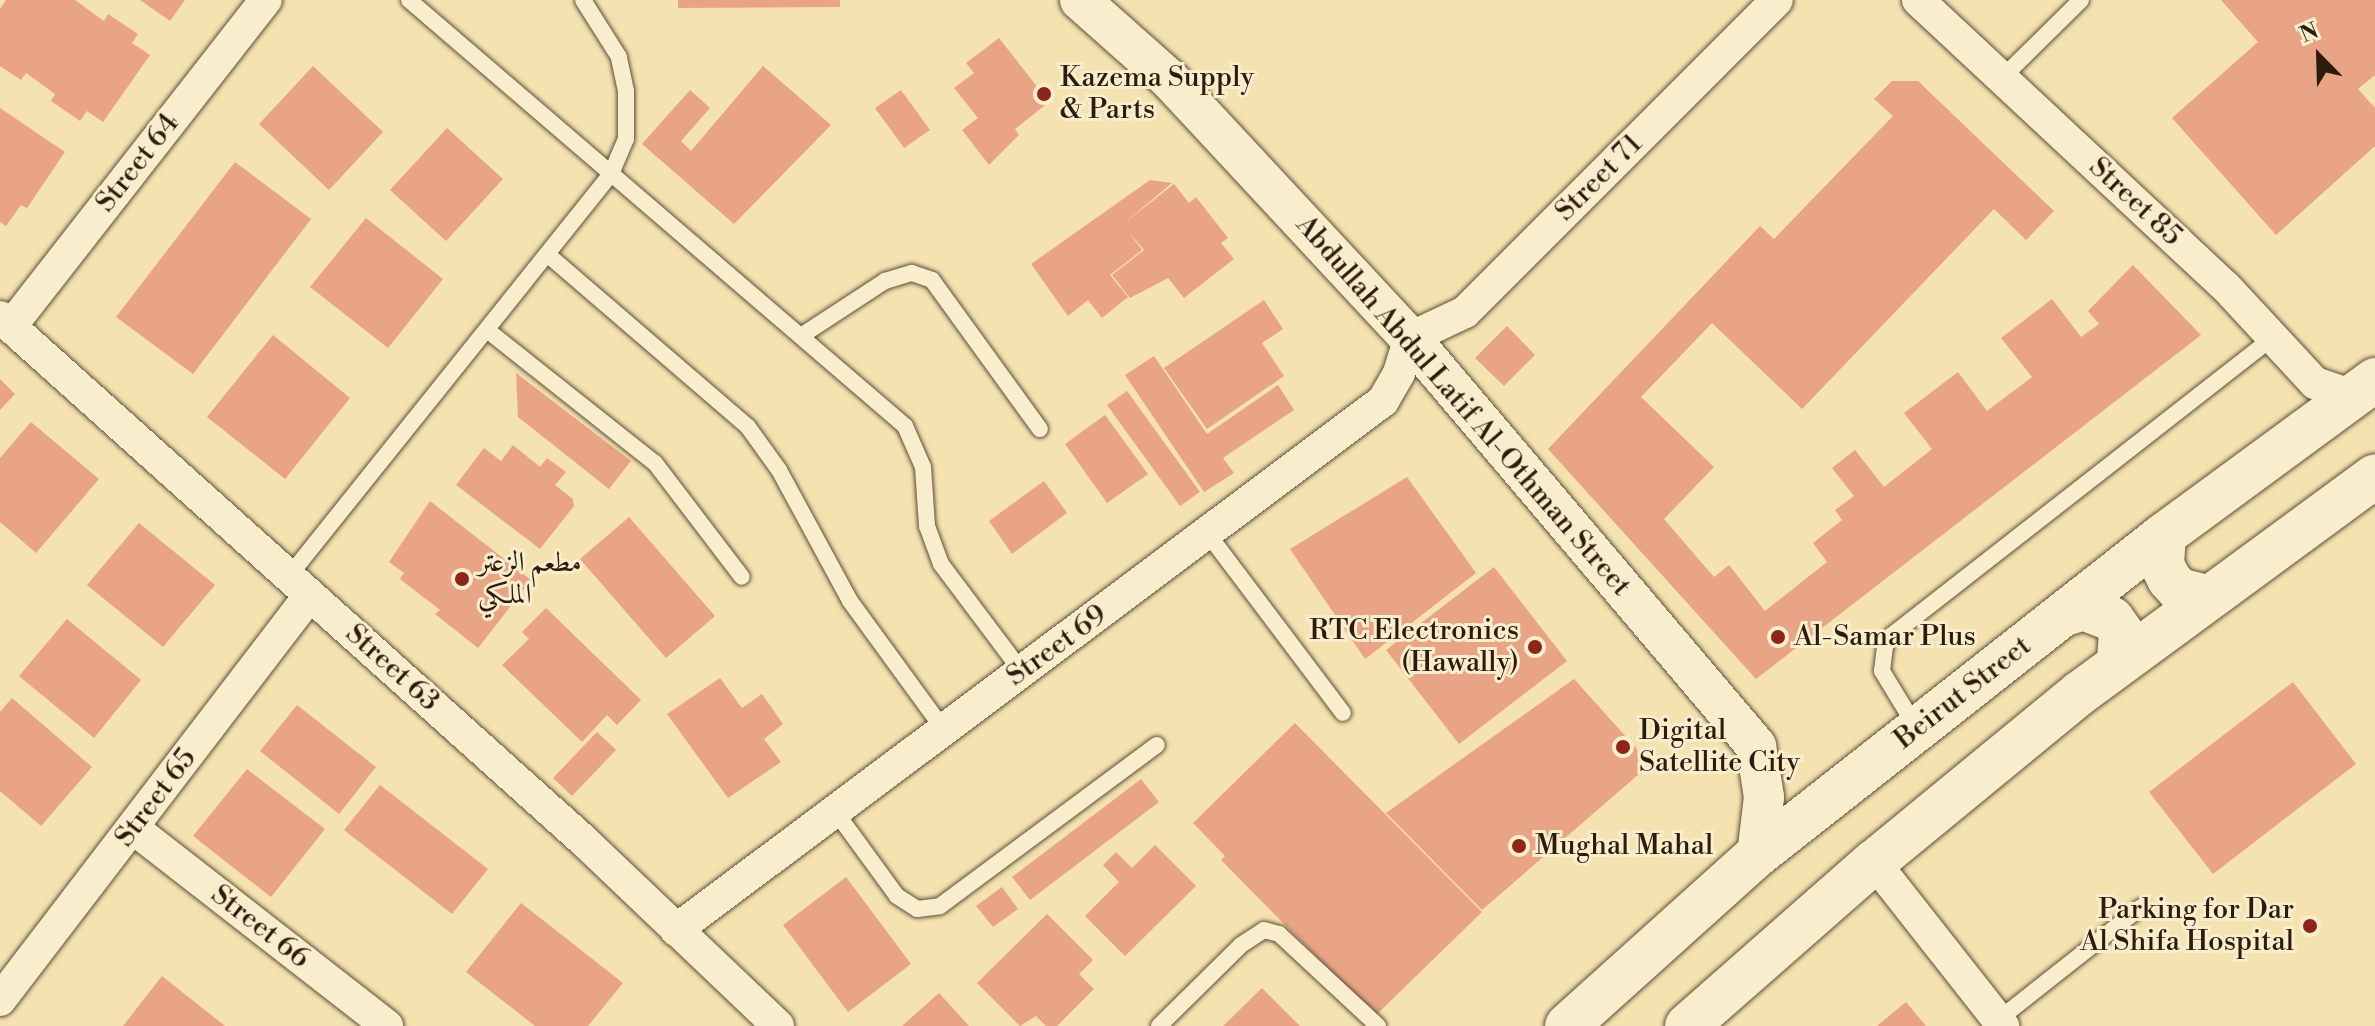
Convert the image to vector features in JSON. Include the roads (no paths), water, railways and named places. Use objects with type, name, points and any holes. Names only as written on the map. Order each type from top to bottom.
[{"type":"main road","name":"Beirut Street","points":[[1567,1026],[1757,855],[2164,535],[2364,388]]},
{"type":"main road","points":[[1687,1026],[1874,862],[2119,663],[2375,476]]},
{"type":"main road","points":[[2164,535],[2162,565],[2169,579],[2179,590],[2208,597]]},
{"type":"main road","points":[[2068,613],[2083,608],[2112,619],[2121,632],[2119,663]]},
{"type":"street","name":"Street 64","points":[[5,321],[266,0]]},
{"type":"street","name":"Abdullah Abdul Latif Al-Othman Street","points":[[1080,0],[1169,79],[1410,338],[1756,746],[1764,797],[1757,855]]},
{"type":"street","name":"Street 71","points":[[1410,338],[1465,312],[1777,0]]},
{"type":"street","name":"Street 85","points":[[1918,0],[2226,287],[2315,383],[2364,388]]},
{"type":"street","name":"Street 63","points":[[5,321],[778,1026]]},
{"type":"street","name":"Street 69","points":[[676,930],[1383,401],[1399,373],[1410,338]]},
{"type":"street","name":"Street 65","points":[[0,1000],[133,828],[299,586]]},
{"type":"street","name":"Street 66","points":[[133,828],[387,1026]]},
{"type":"street","points":[[1874,862],[2000,1023]]},
{"type":"lane","points":[[409,0],[611,174],[804,334],[905,426],[923,467],[927,526],[941,564],[1022,672]]},
{"type":"lane","points":[[299,586],[487,330],[611,174],[626,139],[626,91],[619,57],[583,0]]},
{"type":"lane","points":[[2002,78],[2081,0]]},
{"type":"lane","points":[[547,254],[748,427],[779,470],[850,601],[944,730]]},
{"type":"lane","points":[[804,334],[885,281],[912,273],[932,280],[1040,429]]},
{"type":"lane","points":[[487,330],[655,463],[742,577]]},
{"type":"lane","points":[[1917,728],[1882,671],[1885,646],[1892,635],[2272,338]]},
{"type":"lane","points":[[1208,534],[1343,713]]},
{"type":"lane","points":[[835,811],[897,896],[917,909],[940,906],[1157,745]]},
{"type":"lane","points":[[2000,1023],[2141,907]]},
{"type":"lane","points":[[1159,1026],[1241,945],[1264,930],[1279,934],[1378,1026]]},
{"type":"place","name":"Kazema Supply & Parts","points":[[1044,94]]},
{"type":"place","name":"مطعم الزعتر الملكي","points":[[462,579]]},
{"type":"place","name":"Al-Samar Plus","points":[[1778,637]]},
{"type":"place","name":"RTC Electronics (Hawally)","points":[[1535,647]]},
{"type":"place","name":"Digital Satellite City","points":[[1623,747]]},
{"type":"place","name":"Mughal Mahal","points":[[1519,846]]},
{"type":"place","name":"Parking for Dar Al Shifa Hospital","points":[[2310,926]]}]
